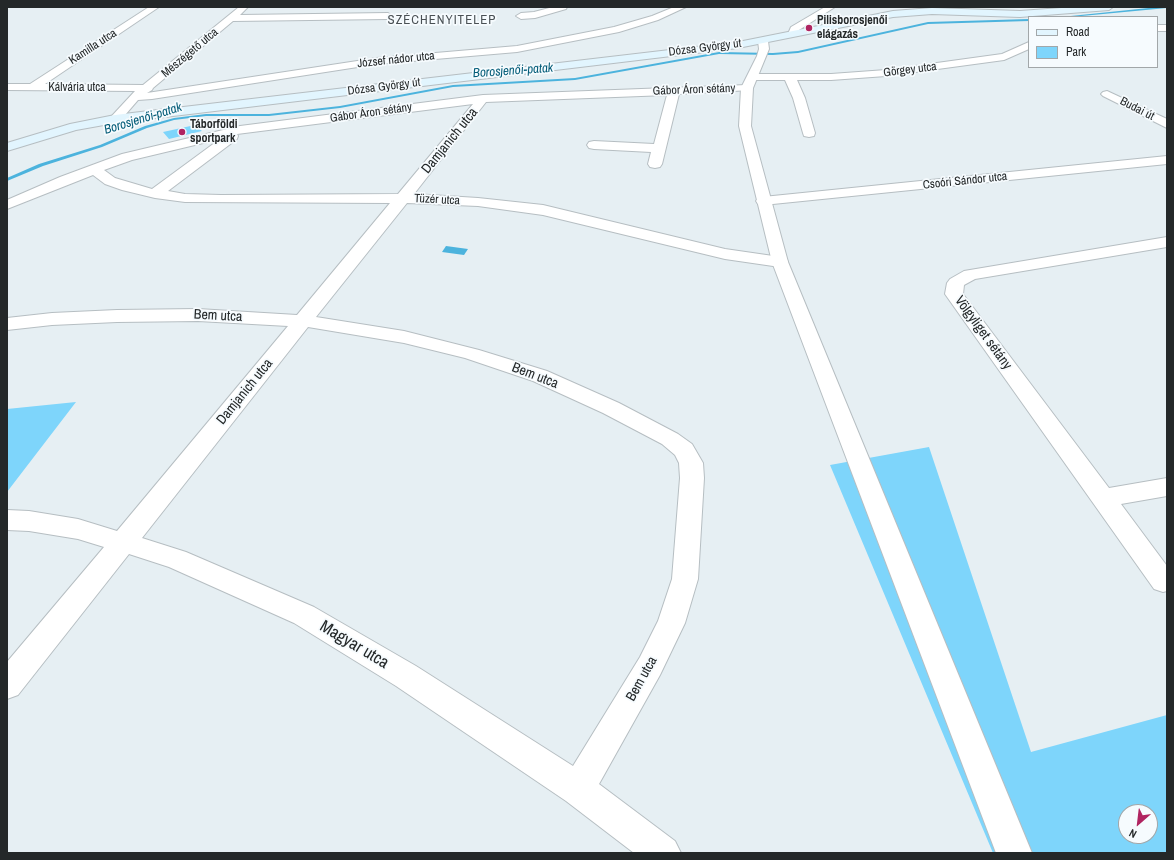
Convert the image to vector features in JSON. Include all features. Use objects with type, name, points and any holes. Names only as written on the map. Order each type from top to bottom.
[{"type":"main road","name":"Dózsa György út","points":[[7,147],[74,127],[115,119],[732,46],[763,49],[793,34],[893,14],[912,12],[1020,14],[1109,7]]},
{"type":"street","name":"Kamilla utca","points":[[30,88],[154,7]]},
{"type":"street","name":"Mészégető utca","points":[[135,97],[233,18],[244,7]]},
{"type":"street","points":[[521,16],[535,15],[563,7]]},
{"type":"street","name":"József nádor utca","points":[[135,97],[152,96],[377,61],[517,46],[616,30],[655,18],[682,7]]},
{"type":"street","points":[[793,34],[794,29],[831,7]]},
{"type":"street","points":[[233,18],[388,16]]},
{"type":"street","name":"Görgey utca","points":[[750,83],[788,77],[863,75],[983,60],[1004,57],[1028,45]]},
{"type":"street","points":[[763,49],[750,83],[745,126],[763,201],[780,262],[1014,853]]},
{"type":"street","points":[[788,77],[793,83],[799,98],[809,133]]},
{"type":"street","name":"Gábor Áron sétány","points":[[7,205],[127,157],[240,130],[483,99],[674,90],[750,83]]},
{"type":"street","name":"Kálvária utca","points":[[7,88],[148,88]]},
{"type":"street","points":[[655,164],[674,90]]},
{"type":"street","name":"Budai út","points":[[1107,94],[1167,124]]},
{"type":"street","points":[[115,119],[135,97]]},
{"type":"street","name":"Damjanich utca","points":[[7,685],[483,99]]},
{"type":"street","points":[[155,194],[240,130]]},
{"type":"street","points":[[594,145],[658,148]]},
{"type":"street","name":"Csoóri Sándor utca","points":[[763,201],[1167,160]]},
{"type":"street","points":[[1148,162],[1167,174]]},
{"type":"street","name":"Tüzér utca","points":[[94,169],[110,181],[127,187],[155,194],[185,198],[404,198],[478,202],[543,210],[725,254],[780,262]]},
{"type":"street","name":"Völgyliget sétány","points":[[1163,581],[954,294],[956,283],[970,275],[1167,242]]},
{"type":"street","name":"Bem utca","points":[[7,324],[52,319],[117,316],[198,315],[303,321],[404,337],[472,354],[540,376],[611,408],[670,439],[684,450],[691,463],[692,478],[685,579],[671,623],[650,666],[578,789]]},
{"type":"street","points":[[1103,498],[1167,487]]},
{"type":"street","name":"Magyar utca","points":[[7,520],[29,521],[78,529],[177,559],[304,615],[406,676],[578,789],[663,853]]},
{"type":"green space","name":"Táborföldi sportpark","points":[[195,125],[202,131],[169,139],[163,132]]},
{"type":"green space","points":[[76,402],[7,492],[7,409]]},
{"type":"green space","points":[[929,447],[1031,752],[1167,715],[1167,853],[993,853],[830,465]]},
{"type":"shaded area","points":[[446,246],[468,249],[464,255],[442,252]]},
{"type":"waterway","name":"Borosjenői-patak","points":[[1072,16],[1167,7]]},
{"type":"waterway","name":"Borosjenői-patak","points":[[7,180],[41,165],[101,146],[146,127],[174,119],[206,115],[269,115],[340,107],[453,86],[575,79],[719,53],[773,54],[798,52],[928,23],[1028,20]]},
{"type":"place","name":"Pilisborosjenői elágazás","points":[[809,28]]},
{"type":"place","name":"Táborföldi sportpark","points":[[182,132]]},
{"type":"district","name":"SZÉCHENYITELEP","points":[[442,21]]}]
